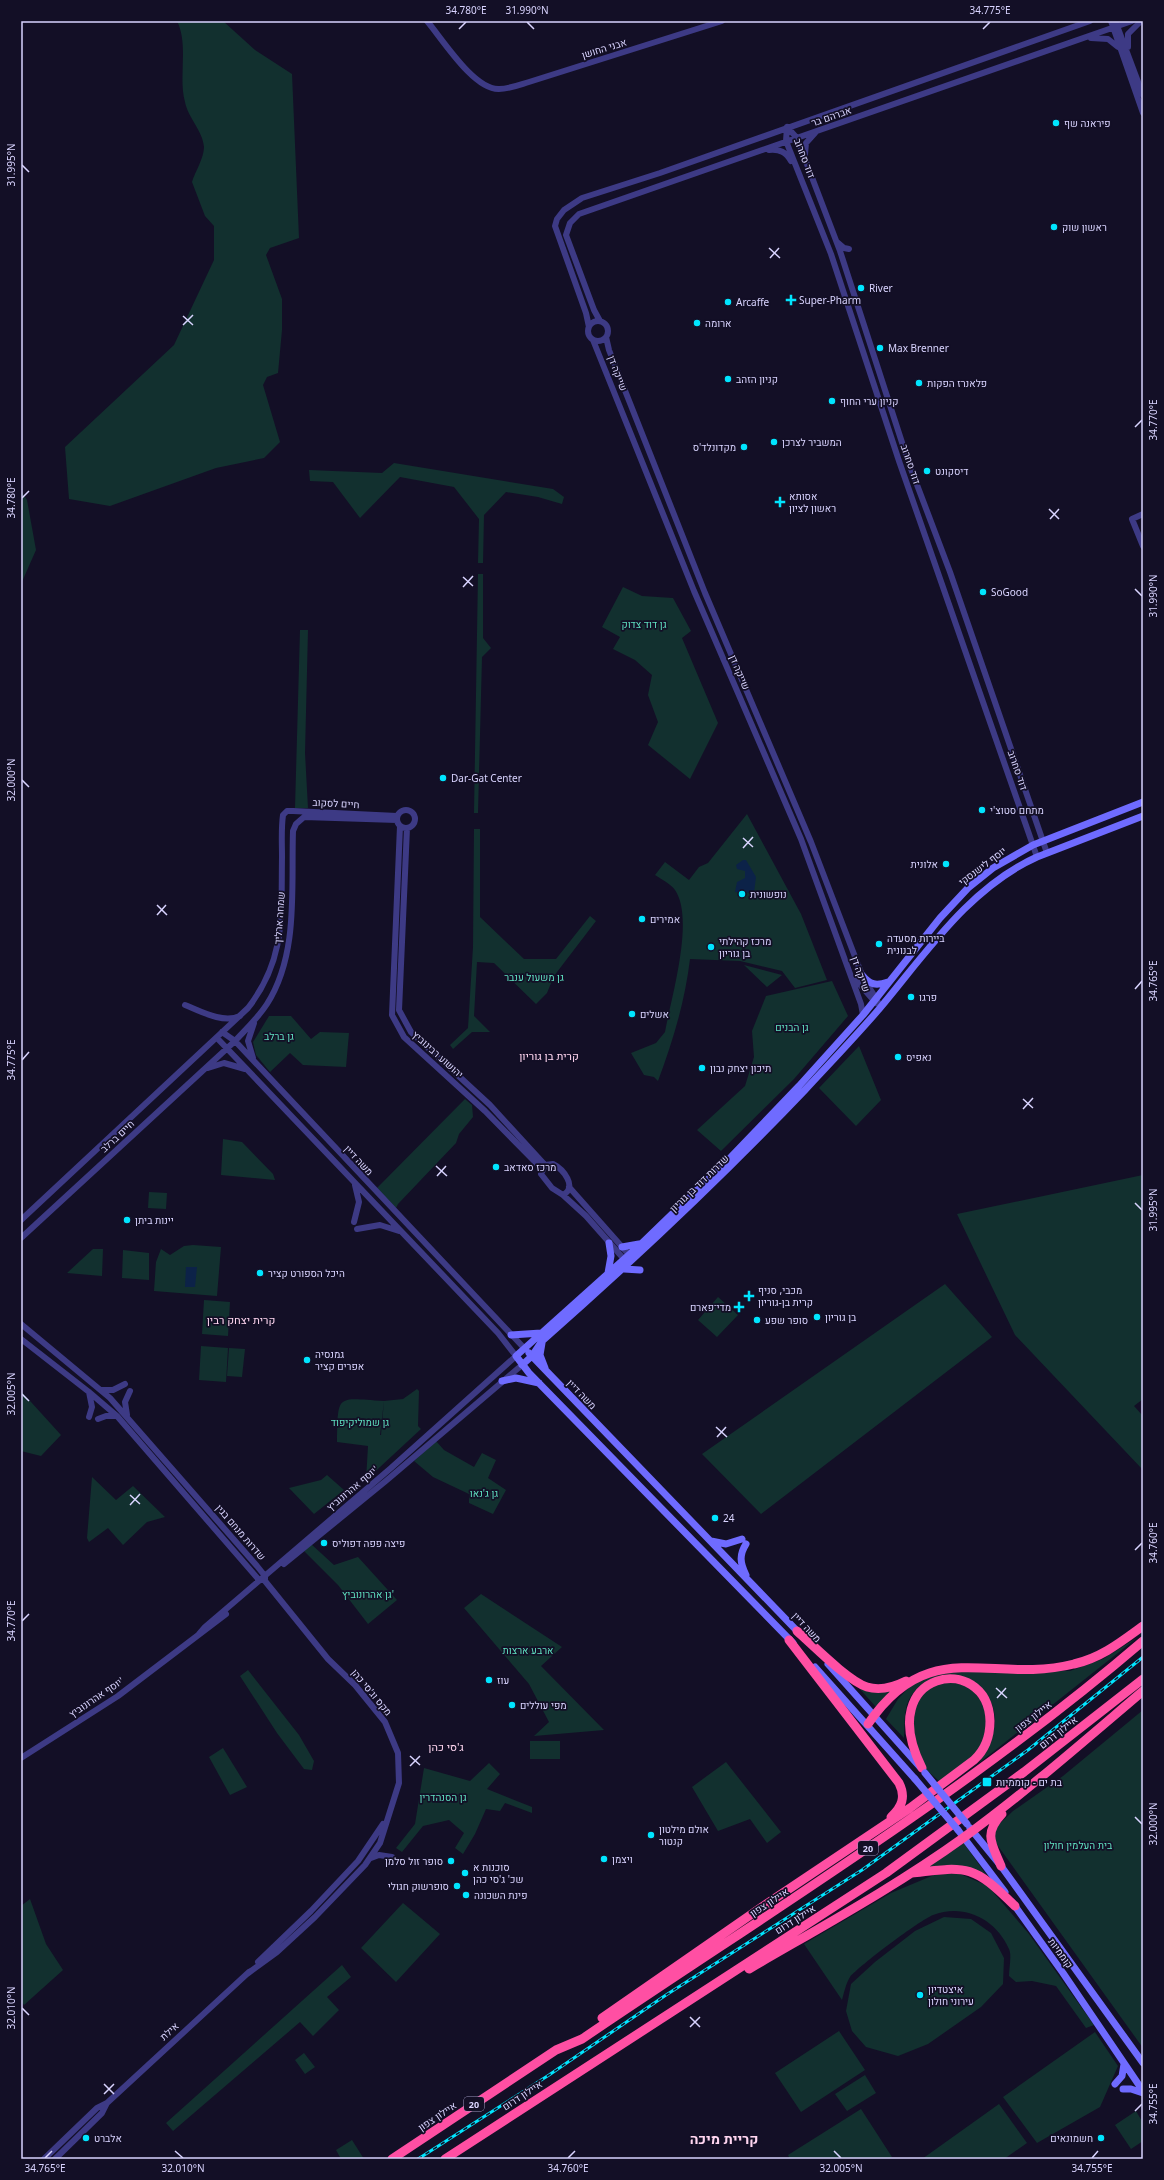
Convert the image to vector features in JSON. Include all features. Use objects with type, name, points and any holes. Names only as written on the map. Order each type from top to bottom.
[{"type":"highway","points":[[797,1631],[854,1680],[867,1687],[890,1687],[929,1672],[953,1668],[1040,1669],[1074,1664],[1105,1653],[1143,1626]]},
{"type":"highway","points":[[790,1640],[902,1788],[902,1801],[898,1810],[863,1840]]},
{"type":"highway","name":"איילון צפון","points":[[392,2159],[556,2050],[582,2039],[912,1819],[1034,1730],[1143,1641]]},
{"type":"highway","points":[[868,1724],[874,1714],[902,1687],[929,1672]]},
{"type":"highway","points":[[556,2050],[762,1907],[953,1778],[983,1750],[989,1733],[988,1709],[981,1694],[964,1682],[952,1679],[933,1682],[922,1690],[914,1702],[909,1716],[909,1732],[913,1751],[923,1771]]},
{"type":"highway","name":"איילון דרום","points":[[445,2159],[640,2031],[886,1873],[1024,1772],[1143,1679]]},
{"type":"highway","points":[[1001,1866],[991,1840],[991,1828],[1023,1793],[1143,1691]]},
{"type":"highway","points":[[640,2031],[828,1924],[911,1873],[961,1833],[1023,1793]]},
{"type":"highway","points":[[911,1873],[953,1868],[974,1873],[992,1885],[1015,1906]]},
{"type":"main road","name":"יוסף לישנסקי","points":[[875,998],[955,901],[968,888],[1005,860],[1033,845],[1143,802]]},
{"type":"main road","name":"יוסף לישנסקי","points":[[880,1007],[954,920],[983,891],[1006,873],[1037,857],[1143,816]]},
{"type":"main road","points":[[862,975],[868,982],[874,985],[890,981]]},
{"type":"main road","name":"שדרות דוד בן גוריון","points":[[522,1364],[532,1356],[542,1341],[624,1270],[628,1258],[736,1152],[799,1086],[863,1015],[875,998]]},
{"type":"main road","name":"שדרות דוד בן גוריון","points":[[516,1356],[608,1273],[628,1258],[747,1150],[805,1090],[880,1007]]},
{"type":"main road","points":[[608,1273],[611,1256],[609,1243]]},
{"type":"main road","points":[[622,1247],[641,1244]]},
{"type":"main road","points":[[624,1270],[640,1270]]},
{"type":"main road","points":[[511,1335],[534,1335],[543,1332]]},
{"type":"main road","points":[[542,1341],[540,1355],[548,1373]]},
{"type":"main road","name":"משה דיין","points":[[524,1349],[797,1631],[874,1714],[970,1827]]},
{"type":"main road","name":"משה דיין","points":[[516,1356],[538,1383],[790,1640],[868,1724],[961,1833]]},
{"type":"main road","points":[[502,1381],[516,1378],[538,1383]]},
{"type":"main road","points":[[710,1541],[726,1544],[744,1541],[740,1560],[748,1579]]},
{"type":"main road","name":"קוממיות","points":[[970,1827],[1001,1866],[1143,2063]]},
{"type":"main road","name":"קוממיות","points":[[961,1833],[1063,1973],[1143,2092]]},
{"type":"main road","points":[[1115,2084],[1122,2076],[1124,2064]]},
{"type":"main road","points":[[1123,2090],[1131,2089],[1143,2092]]},
{"type":"street","name":"אבני החושן","points":[[427,21],[472,76],[484,86],[498,89],[522,84],[722,21]]},
{"type":"street","name":"אברהם בר","points":[[588,327],[586,313],[556,235],[556,221],[564,210],[582,198],[660,173],[1090,21]]},
{"type":"street","points":[[1111,21],[1130,58],[1143,95]]},
{"type":"street","name":"אברהם בר","points":[[600,320],[594,310],[568,240],[568,227],[573,218],[582,212],[1085,38],[1114,25],[1132,21]]},
{"type":"street","points":[[1130,58],[1127,41],[1128,34],[1141,21]]},
{"type":"street","points":[[1114,25],[1121,52],[1143,113]]},
{"type":"street","points":[[1085,38],[1108,39],[1121,52]]},
{"type":"street","name":"דוד סחרוב","points":[[787,127],[797,138],[836,240],[908,461],[950,572],[1047,853]]},
{"type":"street","name":"דוד סחרוב","points":[[787,127],[786,142],[831,254],[899,461],[1037,857]]},
{"type":"street","points":[[809,169],[805,151],[806,143],[815,134],[823,129]]},
{"type":"street","points":[[760,151],[776,149],[784,152],[804,184]]},
{"type":"street","points":[[836,240],[844,248],[849,249]]},
{"type":"street","points":[[600,320],[608,327],[606,337],[600,341],[593,340],[589,334],[588,327],[593,322],[600,320]]},
{"type":"street","name":"שייקה דן","points":[[606,337],[609,350],[673,514],[811,842],[865,983],[875,998]]},
{"type":"street","name":"שייקה דן","points":[[593,340],[694,591],[801,839],[849,969],[861,1004],[863,1015]]},
{"type":"street","points":[[1143,514],[1132,519],[1143,546]]},
{"type":"street","name":"חיים לסקוב","points":[[282,822],[283,815],[289,811],[400,822]]},
{"type":"street","name":"חיים לסקוב","points":[[300,820],[312,817],[400,822]]},
{"type":"street","name":"שמחה ארליך","points":[[227,1048],[255,1020],[276,989],[288,946],[293,830],[300,820]]},
{"type":"street","name":"שמחה ארליך","points":[[217,1038],[248,1008],[265,985],[271,972],[278,943],[281,915],[282,822]]},
{"type":"street","name":"יהושוע רבינוביץ","points":[[400,822],[392,1015],[404,1037],[485,1110],[544,1167]]},
{"type":"street","points":[[849,969],[860,987],[875,998],[880,1007]]},
{"type":"street","points":[[185,1005],[207,1014],[227,1018],[238,1017],[248,1008]]},
{"type":"street","points":[[255,1020],[248,1041],[250,1054],[256,1065]]},
{"type":"street","name":"משה דיין","points":[[222,1032],[235,1041],[524,1349]]},
{"type":"street","name":"משה דיין","points":[[217,1038],[498,1333],[516,1356]]},
{"type":"street","name":"חיים ברלב","points":[[21,1220],[217,1038]]},
{"type":"street","name":"חיים ברלב","points":[[21,1238],[227,1048]]},
{"type":"street","points":[[203,1070],[224,1064],[238,1066],[250,1071]]},
{"type":"street","points":[[563,1195],[569,1187],[568,1179],[562,1169],[553,1164],[544,1167],[541,1174],[555,1191],[563,1195],[586,1216],[609,1243],[628,1258]]},
{"type":"street","points":[[350,1177],[359,1198],[358,1212],[354,1222]]},
{"type":"street","points":[[569,1187],[622,1247],[628,1258]]},
{"type":"street","points":[[356,1229],[380,1225],[402,1232]]},
{"type":"street","name":"שדרות מנחם בגין","points":[[21,1324],[101,1390],[131,1421],[257,1566],[263,1579]]},
{"type":"street","name":"שדרות מנחם בגין","points":[[21,1339],[89,1392],[117,1416],[263,1579]]},
{"type":"street","name":"יוסף אהרונוביץ'","points":[[263,1579],[516,1356]]},
{"type":"street","name":"יוסף אהרונוביץ'","points":[[21,1758],[118,1696],[199,1634],[205,1627],[263,1579],[387,1480],[522,1364]]},
{"type":"street","points":[[101,1390],[113,1390],[125,1384]]},
{"type":"street","points":[[130,1391],[126,1399],[125,1408],[131,1421]]},
{"type":"street","points":[[89,1392],[92,1407],[89,1417]]},
{"type":"street","points":[[98,1420],[106,1416],[117,1416]]},
{"type":"street","points":[[257,1566],[266,1568],[275,1567]]},
{"type":"street","name":"מקס וג'סי כהן","points":[[263,1579],[385,1722],[398,1753],[399,1783],[377,1849]]},
{"type":"street","name":"מקס וג'סי כהן","points":[[370,1843],[387,1819]]},
{"type":"street","name":"אילת","points":[[44,2159],[97,2108],[106,2103],[247,1974],[311,1911],[358,1861],[370,1843]]},
{"type":"street","name":"אילת","points":[[247,1974],[277,1952],[315,1917],[377,1849]]},
{"type":"street","points":[[369,1859],[379,1855],[392,1857]]},
{"type":"street","name":"אילת","points":[[55,2159],[102,2113],[106,2103]]},
{"type":"green space","points":[[177,21],[223,21],[255,50],[292,74],[299,238],[270,248],[266,255],[282,299],[282,330],[278,373],[267,377],[263,385],[280,442],[264,458],[216,468],[110,506],[69,499],[65,447],[174,345],[214,260],[214,226],[205,216],[192,182],[201,160],[204,147],[201,135],[189,114],[185,102],[182,82],[182,40],[181,30]]},
{"type":"green space","points":[[394,463],[553,489],[564,497],[562,504],[538,497],[506,492],[484,515],[483,563],[478,563],[479,519],[454,487],[400,477],[360,518],[333,482],[310,481],[309,470],[382,473]]},
{"type":"green space","points":[[21,491],[27,500],[36,550],[21,584]]},
{"type":"green space","points":[[478,574],[483,574],[483,638],[491,648],[482,657],[478,813],[474,813]]},
{"type":"green space","name":"גן דוד צדוק","points":[[623,587],[642,596],[673,598],[691,631],[682,638],[718,723],[690,779],[648,745],[658,722],[648,695],[652,675],[635,660],[613,649],[620,637],[602,627]]},
{"type":"green space","points":[[300,630],[308,630],[305,753],[308,808],[295,808]]},
{"type":"green space","name":"נופשונית","points":[[747,814],[801,914],[827,980],[795,988],[782,971],[740,961],[690,959],[678,1021],[658,1081],[654,1077],[644,1075],[631,1053],[656,1043],[665,1032],[680,959],[683,920],[681,903],[675,890],[655,875],[665,862],[689,880],[699,867],[708,863]]},
{"type":"green space","name":"גן משעול ענבר","points":[[474,829],[480,829],[480,917],[524,959],[556,959],[590,916],[596,921],[554,976],[547,993],[536,1004],[494,963],[477,962],[474,1016],[490,1032],[472,1032],[453,1049],[450,1045],[468,1028],[473,947]]},
{"type":"green space","points":[[744,965],[782,975],[767,987]]},
{"type":"green space","name":"גן הבנים","points":[[832,981],[848,1016],[794,1079],[721,1151],[697,1130],[745,1086],[754,1057],[752,1031],[766,996]]},
{"type":"green space","name":"גן ברלב","points":[[269,1016],[291,1016],[311,1039],[320,1032],[349,1033],[346,1067],[303,1065],[290,1053],[270,1072],[256,1055],[253,1042]]},
{"type":"green space","points":[[859,1046],[881,1100],[856,1126],[819,1088]]},
{"type":"green space","points":[[465,1099],[472,1105],[473,1117],[459,1134],[456,1143],[398,1204],[396,1208],[377,1188]]},
{"type":"green space","points":[[223,1139],[242,1142],[273,1174],[275,1180],[221,1175]]},
{"type":"green space","points":[[1143,1175],[1143,1399],[1134,1406],[1143,1416],[1143,1470],[1015,1335],[957,1214]]},
{"type":"green space","points":[[149,1192],[167,1193],[166,1209],[148,1208]]},
{"type":"green space","points":[[193,1245],[221,1247],[217,1296],[154,1291],[156,1262],[161,1249],[170,1255],[184,1246]]},
{"type":"green space","points":[[93,1249],[103,1249],[102,1276],[67,1273]]},
{"type":"green space","points":[[123,1250],[149,1253],[149,1280],[122,1278]]},
{"type":"green space","points":[[945,1284],[992,1337],[761,1514],[702,1454]]},
{"type":"green space","points":[[718,1297],[738,1315],[717,1337],[698,1320]]},
{"type":"green space","points":[[204,1300],[230,1302],[228,1336],[202,1334]]},
{"type":"green space","points":[[201,1346],[228,1348],[226,1382],[199,1380]]},
{"type":"green space","points":[[229,1348],[245,1349],[242,1377],[227,1376]]},
{"type":"green space","name":"גן שמוליקיפוד","points":[[417,1389],[419,1391],[418,1426],[421,1429],[366,1480],[368,1446],[337,1442],[338,1414],[343,1402],[348,1400],[357,1399],[384,1401],[403,1399]],"holes":[[[384,1401],[381,1435],[380,1435]]]},
{"type":"green space","points":[[21,1391],[61,1435],[41,1456],[21,1451]]},
{"type":"green space","name":"גן ג'נאו","points":[[436,1441],[444,1450],[474,1467],[482,1453],[496,1460],[488,1478],[506,1490],[493,1514],[469,1503],[469,1494],[433,1477],[414,1461]]},
{"type":"green space","points":[[327,1475],[344,1490],[314,1514],[289,1488],[321,1480]]},
{"type":"green space","points":[[92,1477],[116,1500],[133,1486],[165,1517],[147,1522],[123,1545],[108,1528],[89,1542],[87,1538]]},
{"type":"green space","name":"גן אהרונוביץ'","points":[[311,1544],[334,1565],[358,1557],[397,1600],[368,1624],[338,1585],[304,1551]]},
{"type":"green space","name":"ארבע ארצות","points":[[481,1594],[562,1647],[541,1666],[604,1730],[534,1736],[549,1722],[529,1684],[464,1608]]},
{"type":"green space","points":[[1138,1637],[979,1763],[992,1737],[995,1720],[992,1705],[985,1692],[975,1683],[962,1677],[948,1675],[935,1678],[922,1685],[908,1701],[905,1717],[904,1738],[886,1719],[898,1699],[914,1682],[941,1671],[1070,1671],[1103,1659]]},
{"type":"green space","points":[[248,1670],[299,1735],[314,1761],[312,1770],[304,1769],[277,1733],[240,1676]]},
{"type":"green space","points":[[952,1682],[967,1687],[976,1694],[984,1710],[986,1729],[981,1747],[976,1754],[940,1782],[927,1771],[919,1757],[915,1746],[912,1723],[918,1702],[924,1693],[935,1685]]},
{"type":"green space","points":[[858,1687],[892,1691],[876,1707]]},
{"type":"green space","name":"בית העלמין חולון","points":[[1143,1710],[1143,2048],[993,1839],[993,1830],[1013,1811],[1063,1776]]},
{"type":"green space","points":[[530,1741],[560,1741],[560,1759],[530,1759]]},
{"type":"green space","points":[[223,1748],[247,1787],[230,1795],[209,1757]]},
{"type":"green space","points":[[726,1762],[781,1832],[767,1843],[750,1819],[718,1831],[692,1787]]},
{"type":"green space","name":"גן הסנהדרין","points":[[489,1763],[500,1774],[487,1789],[532,1807],[532,1813],[505,1803],[500,1811],[486,1809],[475,1834],[463,1854],[455,1848],[464,1833],[449,1820],[423,1826],[402,1852],[396,1848],[415,1824],[424,1768],[470,1781]]},
{"type":"green space","points":[[963,1842],[990,1880],[972,1869],[956,1865],[938,1866],[918,1872]]},
{"type":"green space","points":[[958,1873],[988,1886],[1029,1934],[1094,2025],[1086,2028],[1056,1986],[1032,1981],[1016,1982],[1009,1976],[1009,1949],[996,1929],[978,1916],[956,1911],[933,1915],[903,1934],[877,1954],[850,1977],[842,2000],[804,1944],[891,1893],[934,1875]]},
{"type":"green space","points":[[30,1899],[46,1944],[63,1970],[24,2005],[21,2001],[21,1906]]},
{"type":"green space","points":[[403,1903],[440,1934],[396,1982],[361,1948]]},
{"type":"green space","name":"איצטדיון עירוני חולון","points":[[944,1917],[971,1919],[991,1933],[1004,1958],[1003,1984],[981,2007],[928,2044],[898,2056],[866,2047],[852,2031],[846,2011],[851,1984],[875,1962],[915,1931]]},
{"type":"green space","points":[[342,1965],[351,1977],[327,1997],[339,2010],[313,2036],[300,2022],[173,2131],[166,2123]]},
{"type":"green space","points":[[839,2031],[865,2070],[801,2112],[775,2073]]},
{"type":"green space","points":[[1095,2032],[1118,2066],[1100,2107],[1037,2143],[1003,2097]]},
{"type":"green space","points":[[304,2053],[315,2067],[305,2074],[295,2060]]},
{"type":"green space","points":[[865,2075],[876,2093],[847,2111],[835,2094]]},
{"type":"green space","points":[[999,2104],[1027,2143],[1004,2159],[922,2159]]},
{"type":"green space","points":[[861,2109],[892,2157],[888,2159],[790,2159],[788,2155]]},
{"type":"green space","points":[[1136,2111],[1143,2123],[1143,2141],[1131,2149],[1115,2125]]},
{"type":"green space","points":[[352,2140],[364,2159],[341,2159],[336,2150]]},
{"type":"water","points":[[743,860],[746,860],[756,877],[754,893],[735,892],[737,882],[745,878],[745,871],[737,869],[736,865]]},
{"type":"water","points":[[186,1267],[197,1267],[195,1287],[185,1287]]},
{"type":"railway","points":[[418,2159],[549,2075],[666,1995],[862,1870],[1028,1750],[1143,1657]]},
{"type":"place","name":"פיראנה שף","points":[[1056,123]]},
{"type":"place","name":"ראשון שוק","points":[[1054,227]]},
{"type":"place","name":"River","points":[[861,288]]},
{"type":"place","name":"Super-Pharm","points":[[791,300]]},
{"type":"place","name":"Arcaffe","points":[[728,302]]},
{"type":"place","name":"ארומה","points":[[697,323]]},
{"type":"place","name":"Max Brenner","points":[[880,348]]},
{"type":"place","name":"קניון הזהב","points":[[728,379]]},
{"type":"place","name":"פלאנרז הפקות","points":[[919,383]]},
{"type":"place","name":"קניון ערי החוף","points":[[832,401]]},
{"type":"place","name":"המשביר לצרכן","points":[[774,442]]},
{"type":"place","name":"מקדונלד'ס","points":[[744,447]]},
{"type":"place","name":"דיסקונט","points":[[927,471]]},
{"type":"place","name":"אסותא ראשון לציון","points":[[780,502]]},
{"type":"place","name":"SoGood","points":[[983,592]]},
{"type":"place","name":"Dar-Gat Center","points":[[443,778]]},
{"type":"place","name":"מתחם סטוצ'י","points":[[982,810]]},
{"type":"place","name":"אלונית","points":[[946,864]]},
{"type":"place","name":"נופשונית","points":[[742,894]]},
{"type":"place","name":"אמירים","points":[[642,919]]},
{"type":"place","name":"ביירות מסעדה לבנונית","points":[[879,944]]},
{"type":"place","name":"מרכז קהילתי בן גוריון","points":[[711,947]]},
{"type":"place","name":"פרגו","points":[[911,997]]},
{"type":"place","name":"אשלים","points":[[632,1014]]},
{"type":"place","name":"נאפיס","points":[[898,1057]]},
{"type":"place","name":"תיכון יצחק נבון","points":[[702,1068]]},
{"type":"place","name":"מרכז סאדאב","points":[[496,1167]]},
{"type":"place","name":"יינות ביתן","points":[[127,1220]]},
{"type":"place","name":"היכל הספורט קציר","points":[[260,1273]]},
{"type":"place","name":"מכבי, סניף קרית בן-גוריון","points":[[749,1296]]},
{"type":"place","name":"מדי־פארם","points":[[739,1307]]},
{"type":"place","name":"בן גוריון","points":[[817,1317]]},
{"type":"place","name":"סופר שפע","points":[[757,1320]]},
{"type":"place","name":"גמנסיה אפרים קציר","points":[[307,1360]]},
{"type":"place","name":"24","points":[[715,1518]]},
{"type":"place","name":"פיצה פפה דפוליס","points":[[324,1543]]},
{"type":"place","name":"עוז","points":[[489,1680]]},
{"type":"place","name":"מפי עוללים","points":[[512,1705]]},
{"type":"place","name":"בת ים - קוממיות","points":[[987,1782]]},
{"type":"place","name":"אולם מילטון קנטור","points":[[651,1835]]},
{"type":"place","name":"ויצמן","points":[[604,1859]]},
{"type":"place","name":"סופר זול סלמן","points":[[451,1861]]},
{"type":"place","name":"סוכנות א שכ' ג'סי כהן","points":[[465,1873]]},
{"type":"place","name":"סופרשוק חגולי","points":[[457,1886]]},
{"type":"place","name":"פינת השכונה","points":[[466,1895]]},
{"type":"place","name":"איצטדיון עירוני חולון","points":[[920,1995]]},
{"type":"place","name":"אלברט","points":[[86,2138]]},
{"type":"place","name":"חשמונאים","points":[[1101,2138]]},
{"type":"district","name":"קרית בן גוריון","points":[[549,1055]]},
{"type":"district","name":"קרית יצחק רבין","points":[[241,1319]]},
{"type":"district","name":"ג'סי כהן","points":[[446,1746]]},
{"type":"district","name":"קריית מיכה","points":[[724,2138]]}]
